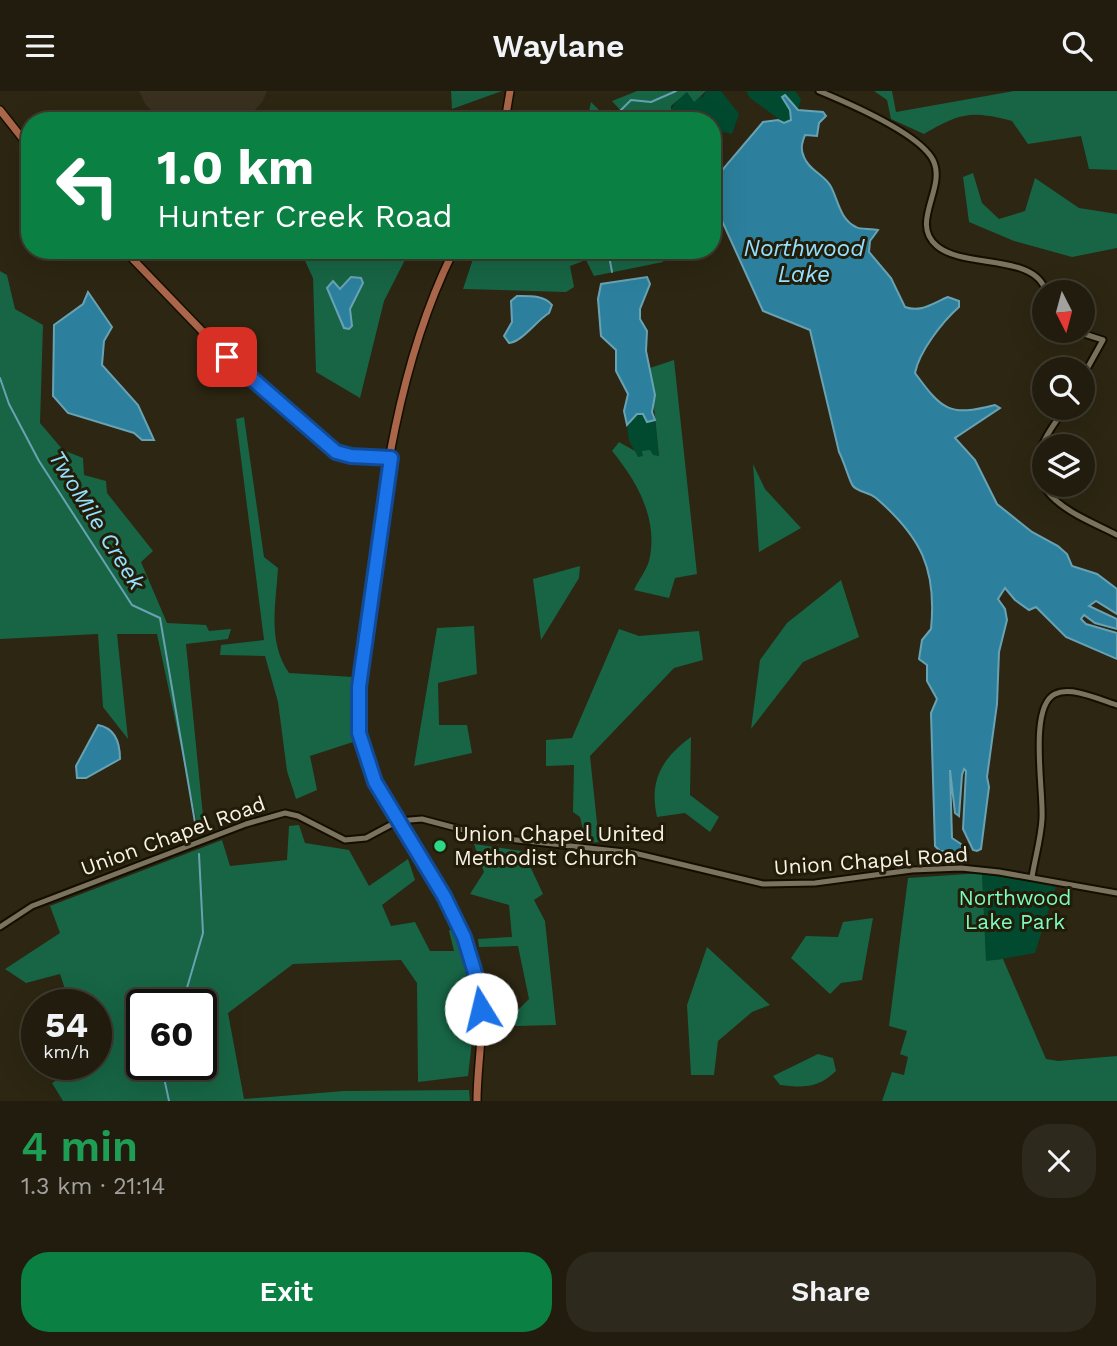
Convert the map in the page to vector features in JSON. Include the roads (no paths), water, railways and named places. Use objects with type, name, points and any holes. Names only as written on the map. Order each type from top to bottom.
[{"type":"main road","points":[[506,112],[510,91]]},
{"type":"main road","points":[[0,110],[21,137]]},
{"type":"main road","points":[[133,259],[227,357],[332,449],[351,456],[391,458]]},
{"type":"main road","points":[[450,259],[418,335],[403,390],[391,458],[358,705],[359,733],[375,782],[454,915],[472,959],[481,1009],[477,1101]]},
{"type":"street","points":[[819,91],[904,134],[927,151],[937,176],[926,223],[935,244],[957,255],[1030,271],[1041,280]]},
{"type":"street","points":[[1094,357],[1103,340],[1096,338]]},
{"type":"street","points":[[1058,420],[1039,454],[1041,478],[1056,501],[1117,535]]},
{"type":"street","points":[[1032,877],[1042,818],[1040,734],[1044,705],[1053,695],[1066,692],[1117,705]]},
{"type":"street","name":"Union Chapel Road","points":[[0,927],[32,906],[266,817],[293,815],[330,835],[351,841],[366,838],[398,821],[422,819],[490,837],[644,854],[763,884],[815,883],[942,868],[990,870],[1117,893]]},
{"type":"water","name":"Northwood Lake","points":[[785,95],[798,110],[823,112],[826,116],[819,123],[817,136],[805,135],[803,154],[809,165],[830,185],[846,219],[858,228],[878,230],[870,241],[869,252],[891,278],[905,307],[922,308],[948,297],[959,301],[959,307],[926,347],[915,373],[932,395],[948,407],[967,410],[995,405],[1000,408],[955,438],[975,460],[997,504],[1032,532],[1058,546],[1067,554],[1072,566],[1097,574],[1117,589],[1117,614],[1096,601],[1089,606],[1117,619],[1117,629],[1095,623],[1084,615],[1081,619],[1086,624],[1117,633],[1117,659],[1066,637],[1036,607],[1029,610],[1005,588],[998,599],[1005,609],[1007,620],[999,652],[997,704],[987,777],[989,787],[981,849],[977,851],[973,850],[963,829],[966,771],[964,769],[962,775],[959,816],[955,813],[950,770],[952,838],[967,848],[959,851],[961,862],[958,864],[954,862],[954,852],[940,851],[935,846],[931,713],[937,699],[927,681],[927,665],[919,659],[922,640],[931,629],[932,608],[928,571],[923,556],[892,512],[873,496],[858,490],[852,484],[839,452],[810,330],[763,311],[721,219],[721,171],[763,122],[778,120],[784,123],[791,120],[790,110],[782,97]]},
{"type":"water","points":[[351,277],[361,278],[363,283],[350,309],[352,326],[349,329],[344,328],[327,288],[333,281],[340,289]]},
{"type":"water","points":[[647,277],[650,284],[640,309],[640,319],[647,331],[646,351],[655,395],[652,412],[655,420],[647,422],[643,414],[637,414],[627,425],[624,411],[628,394],[616,371],[616,350],[601,336],[598,299],[601,284]]},
{"type":"water","points":[[88,292],[112,327],[104,341],[102,365],[138,405],[154,440],[142,440],[134,433],[68,413],[53,396],[54,325],[83,304]]},
{"type":"water","points":[[517,296],[541,298],[552,305],[549,313],[524,335],[509,343],[504,336],[512,322],[511,301]]},
{"type":"water","points":[[98,725],[109,729],[115,737],[120,759],[86,778],[77,778],[76,766]]},
{"type":"waterway","points":[[619,112],[631,100],[651,102],[676,91]]},
{"type":"waterway","points":[[610,259],[612,272]]},
{"type":"waterway","name":"TwoMile Creek","points":[[0,378],[9,404],[39,461],[132,605],[160,618],[197,834]]},
{"type":"waterway","points":[[187,989],[203,933],[199,854]]},
{"type":"waterway","points":[[164,1080],[169,1101]]},
{"type":"place","name":"Union Chapel United Methodist Church","points":[[440,846]]},
{"type":"park label","name":"Northwood Lake Park","points":[[1015,910]]}]
